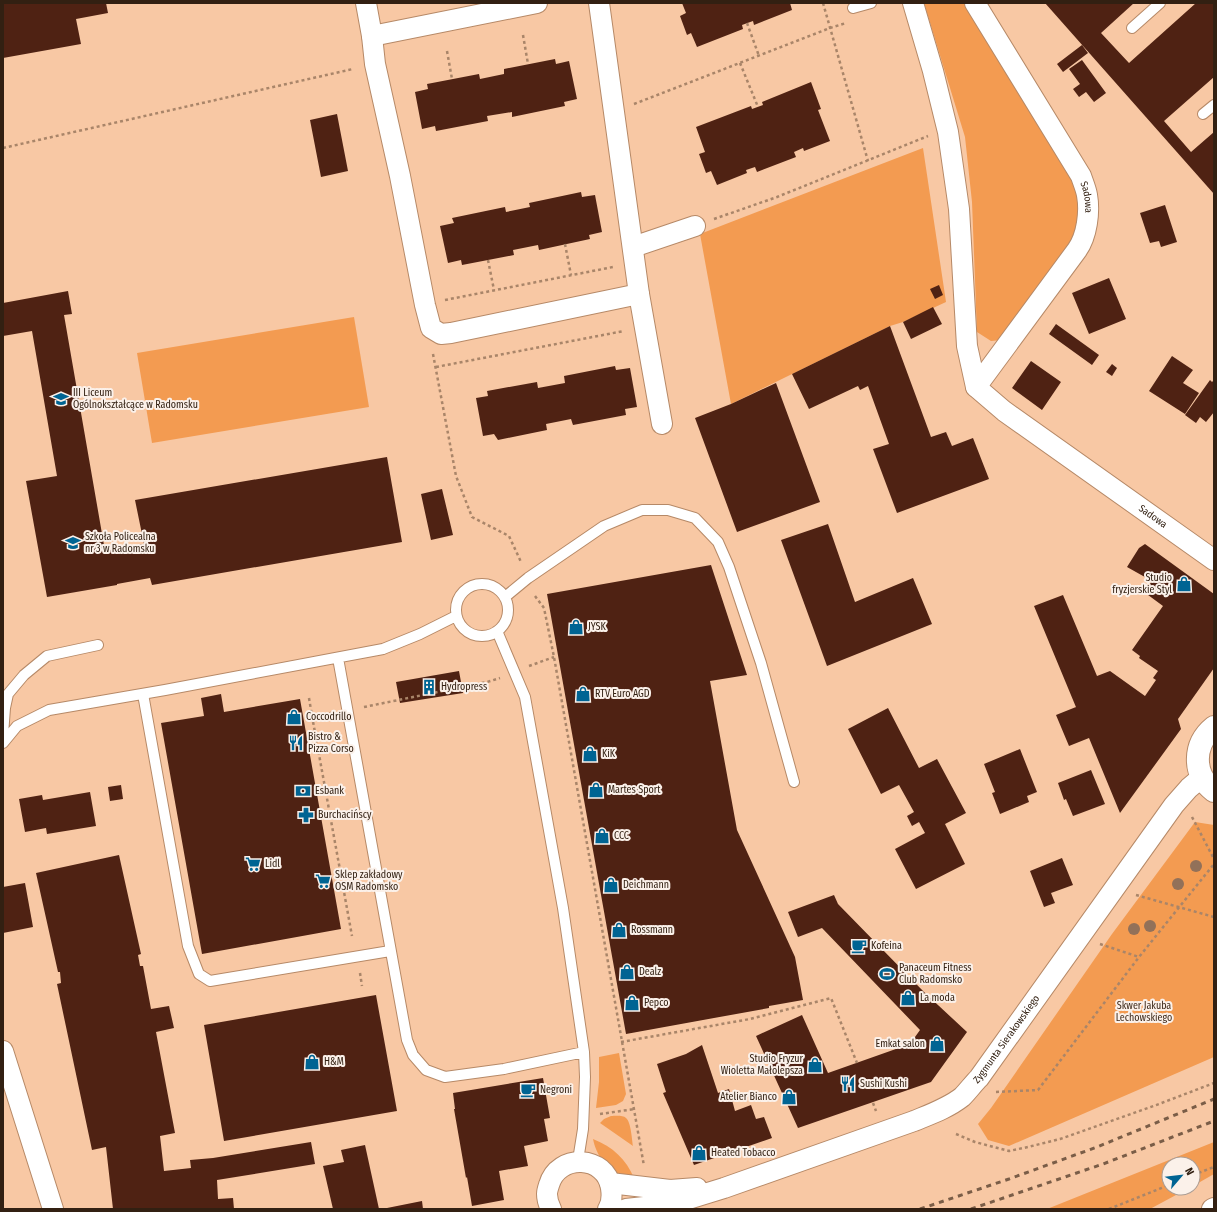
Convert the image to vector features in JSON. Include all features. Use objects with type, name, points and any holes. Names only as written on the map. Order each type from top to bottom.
[{"type":"street","points":[[366,3],[375,64],[400,176],[424,305],[431,328],[441,334],[452,333],[639,294]]},
{"type":"street","points":[[372,36],[537,3]]},
{"type":"street","points":[[599,3],[639,294],[662,424]]},
{"type":"street","points":[[913,3],[933,71],[948,132],[959,209],[967,346],[976,387]]},
{"type":"street","name":"Sadowa","points":[[975,3],[1081,176],[1087,194],[1088,213],[1087,227],[1078,250],[976,387],[1004,411],[1214,560]]},
{"type":"street","points":[[633,247],[695,226]]},
{"type":"street","points":[[1208,784],[1198,766],[1198,754],[1201,742],[1208,732],[1214,727]]},
{"type":"street","name":"Zygmunta Sierakowskiego","points":[[626,1209],[672,1204],[724,1188],[932,1114],[963,1096],[979,1078],[1169,810],[1189,788],[1208,784]]},
{"type":"street","points":[[3,1051],[53,1209]]},
{"type":"street","points":[[544,1204],[551,1179],[561,1167],[576,1162],[587,1162],[597,1167],[605,1174],[610,1183],[612,1194],[608,1209]]},
{"type":"street","name":"Zygmunta Sierakowskiego","points":[[610,1183],[670,1190],[724,1188]]},
{"type":"lane","points":[[853,8],[871,3]]},
{"type":"lane","points":[[1132,28],[1160,3]]},
{"type":"lane","points":[[1203,114],[1214,105]]},
{"type":"lane","points":[[505,597],[528,578],[604,526],[642,510],[668,510],[695,518],[718,542],[729,567],[761,663],[794,782]]},
{"type":"lane","points":[[484,583],[496,587],[505,597],[508,609],[506,622],[497,631],[485,636],[473,635],[462,628],[456,616],[456,604],[461,592],[472,585],[484,583]]},
{"type":"lane","points":[[3,742],[17,726],[49,710],[144,694],[383,649],[420,634],[456,616]]},
{"type":"lane","points":[[497,631],[525,697],[563,908],[584,1052],[585,1077],[583,1129],[579,1154],[576,1162]]},
{"type":"lane","points":[[3,735],[5,708],[8,694],[24,675],[48,656],[98,645]]},
{"type":"lane","points":[[338,658],[390,951],[407,1040],[413,1056],[426,1070],[445,1077],[504,1069],[584,1052]]},
{"type":"lane","points":[[144,694],[188,946],[199,974],[210,981],[390,951]]},
{"type":"path","points":[[823,3],[868,161]]},
{"type":"path","points":[[747,23],[759,56]]},
{"type":"path","points":[[615,112],[830,28],[848,23]]},
{"type":"path","points":[[523,35],[528,64]]},
{"type":"path","points":[[446,51],[452,79]]},
{"type":"path","points":[[740,63],[758,107]]},
{"type":"path","points":[[3,148],[375,64]]},
{"type":"path","points":[[695,226],[777,197],[935,133]]},
{"type":"path","points":[[565,244],[571,275]]},
{"type":"path","points":[[488,260],[494,290]]},
{"type":"path","points":[[441,300],[614,267]]},
{"type":"path","points":[[436,367],[645,327]]},
{"type":"path","points":[[441,334],[432,347],[456,476],[472,517],[509,536],[521,562]]},
{"type":"path","points":[[535,596],[544,608],[554,657],[645,1169]]},
{"type":"path","points":[[527,667],[554,657]]},
{"type":"path","points":[[357,708],[501,678]]},
{"type":"path","points":[[309,698],[352,936]]},
{"type":"path","points":[[312,716],[332,713]]},
{"type":"path","points":[[1192,817],[1214,859]]},
{"type":"path","points":[[991,1092],[1038,1090],[1139,957],[1214,864]]},
{"type":"path","points":[[344,888],[369,885]]},
{"type":"path","points":[[1134,894],[1214,917]]},
{"type":"path","points":[[1098,944],[1139,957]]},
{"type":"path","points":[[359,970],[362,986]]},
{"type":"path","points":[[622,1042],[750,1019],[831,998],[857,1063]]},
{"type":"path","points":[[956,1134],[975,1142],[1009,1151],[1060,1139],[1214,1083]]},
{"type":"path","points":[[872,1103],[876,1111]]},
{"type":"path","points":[[599,1114],[635,1109]]},
{"type":"path","points":[[1201,1173],[1214,1167]]},
{"type":"path","points":[[1109,1209],[1161,1188]]},
{"type":"green space","points":[[924,3],[965,3],[1015,86],[1076,179],[1080,201],[1076,234],[1002,340],[991,341],[977,332],[972,202],[965,137]]},
{"type":"green space","points":[[923,148],[946,302],[903,322],[890,326],[731,404],[700,234]]},
{"type":"green space","points":[[354,317],[369,407],[152,443],[137,353]]},
{"type":"green space","name":"Skwer Jakuba Lechowskiego","points":[[1195,822],[1214,825],[1214,1057],[1009,1146],[988,1140],[978,1124],[991,1108],[1112,934]]},
{"type":"green space","points":[[619,1053],[626,1094],[623,1101],[616,1105],[596,1108],[599,1082],[599,1057]]},
{"type":"green space","points":[[611,1116],[623,1116],[628,1120],[633,1146],[600,1123],[604,1119]]},
{"type":"green space","points":[[593,1139],[607,1146],[618,1154],[631,1171],[634,1178],[621,1176],[606,1166],[599,1156]]},
{"type":"green space","points":[[1214,1142],[1214,1174],[1201,1181],[1201,1156],[1179,1156]]},
{"type":"green space","points":[[1161,1163],[1161,1196],[1174,1196],[1150,1209],[1047,1209]]},
{"type":"building","points":[[3,3],[106,3],[108,13],[76,19],[81,44],[3,58]]},
{"type":"building","points":[[682,3],[790,3],[792,10],[754,25],[753,21],[742,25],[743,29],[697,47],[691,33],[687,35],[680,16],[686,13]]},
{"type":"building","points":[[1045,3],[1134,3],[1101,33],[1129,63],[1196,3],[1214,3],[1214,77],[1164,121],[1191,152],[1214,132],[1214,194]]},
{"type":"building","points":[[1082,45],[1088,53],[1063,72],[1057,64]]},
{"type":"building","points":[[555,59],[556,64],[569,61],[577,99],[564,102],[565,106],[512,117],[512,112],[487,116],[488,121],[436,131],[435,126],[422,129],[415,92],[428,89],[427,84],[479,74],[480,79],[504,74],[504,69]]},
{"type":"building","points":[[1082,60],[1106,93],[1094,102],[1086,92],[1079,97],[1073,89],[1080,84],[1069,69]]},
{"type":"building","points":[[811,82],[821,109],[818,110],[830,141],[804,151],[803,148],[794,152],[796,157],[757,172],[755,167],[746,170],[747,173],[717,185],[711,171],[706,173],[699,154],[705,152],[696,127],[751,106],[752,109],[763,105],[762,102]]},
{"type":"building","points":[[337,114],[348,171],[321,177],[310,120]]},
{"type":"building","points":[[581,192],[582,197],[595,195],[602,232],[589,235],[590,239],[539,250],[538,245],[513,250],[514,255],[462,265],[461,260],[448,263],[440,226],[454,223],[452,218],[505,207],[506,212],[530,207],[529,203]]},
{"type":"building","points":[[1165,205],[1177,242],[1161,247],[1159,241],[1150,243],[1140,213]]},
{"type":"building","points":[[1109,278],[1126,319],[1089,334],[1072,293]]},
{"type":"building","points":[[939,285],[943,295],[935,299],[930,289]]},
{"type":"building","points":[[68,291],[72,314],[64,315],[105,551],[144,544],[135,500],[387,457],[402,542],[152,585],[150,578],[47,597],[26,481],[57,476],[32,331],[3,336],[3,303]]},
{"type":"building","points":[[933,307],[942,324],[911,339],[903,322]]},
{"type":"building","points":[[1056,324],[1099,355],[1092,365],[1049,334]]},
{"type":"building","points":[[890,326],[931,437],[946,432],[952,446],[973,438],[989,479],[897,513],[873,449],[889,444],[868,386],[860,390],[858,386],[809,409],[792,374]]},
{"type":"building","points":[[1172,356],[1193,370],[1183,383],[1199,393],[1185,414],[1149,391]]},
{"type":"building","points":[[1031,361],[1061,382],[1042,410],[1012,388]]},
{"type":"building","points":[[1112,364],[1117,368],[1112,376],[1106,372]]},
{"type":"building","points":[[615,366],[616,370],[630,368],[637,407],[625,409],[626,415],[573,425],[571,419],[546,424],[547,430],[498,440],[494,434],[483,436],[476,398],[488,396],[487,391],[537,382],[538,388],[565,383],[564,376]]},
{"type":"building","points":[[1210,380],[1212,382],[1214,380],[1214,412],[1206,422],[1200,417],[1196,423],[1185,415]]},
{"type":"building","points":[[776,383],[820,502],[737,532],[695,418],[731,404]]},
{"type":"building","points":[[442,489],[453,535],[431,540],[421,494]]},
{"type":"building","points":[[828,524],[855,602],[913,578],[932,624],[827,666],[781,540]]},
{"type":"building","points":[[1145,544],[1214,594],[1214,668],[1178,719],[1181,729],[1120,813],[1089,738],[1069,746],[1056,715],[1076,707],[1034,606],[1063,595],[1097,676],[1110,671],[1145,696],[1156,680],[1153,678],[1158,671],[1139,658],[1140,656],[1132,650],[1163,606],[1144,592],[1152,581],[1127,567],[1139,548]]},
{"type":"building","points":[[711,565],[747,675],[710,681],[737,830],[795,957],[803,1000],[769,1006],[769,1008],[626,1034],[547,594]]},
{"type":"building","name":"Hydropress","points":[[459,671],[463,693],[400,703],[396,682]]},
{"type":"building","points":[[221,694],[224,712],[300,699],[341,929],[202,954],[161,723],[204,716],[201,698]]},
{"type":"building","points":[[888,708],[919,768],[937,759],[966,813],[945,824],[965,864],[916,889],[895,849],[925,833],[919,822],[912,826],[907,816],[914,812],[899,785],[881,794],[848,729]]},
{"type":"building","points":[[1020,749],[1037,792],[1027,796],[1029,802],[1000,814],[992,793],[995,792],[984,764]]},
{"type":"building","points":[[1091,770],[1105,804],[1073,816],[1066,799],[1064,800],[1058,783]]},
{"type":"building","points":[[121,785],[123,799],[110,801],[108,787]]},
{"type":"building","points":[[90,792],[96,826],[47,834],[46,828],[25,832],[19,799],[42,795],[43,800]]},
{"type":"building","points":[[119,855],[141,954],[138,955],[140,966],[143,966],[151,1009],[169,1006],[174,1028],[156,1032],[175,1133],[160,1136],[164,1171],[191,1168],[190,1160],[213,1158],[311,1142],[315,1164],[217,1180],[218,1199],[233,1198],[234,1209],[113,1209],[106,1147],[92,1150],[57,984],[61,983],[60,972],[58,972],[36,873]]},
{"type":"building","points":[[1062,858],[1073,885],[1051,893],[1055,903],[1044,907],[1030,871]]},
{"type":"building","points":[[25,883],[33,927],[3,933],[3,887]]},
{"type":"building","points":[[834,895],[838,904],[924,992],[967,1032],[931,1082],[798,1128],[756,1036],[802,1015],[828,1073],[910,1044],[920,1030],[822,928],[798,937],[788,912]]},
{"type":"building","points":[[376,995],[397,1111],[224,1141],[204,1025]]},
{"type":"building","points":[[702,1045],[718,1093],[729,1089],[735,1111],[751,1105],[756,1119],[764,1117],[772,1138],[694,1165],[663,1093],[666,1092],[657,1064],[686,1054]]},
{"type":"building","points":[[543,1078],[550,1118],[544,1119],[548,1141],[524,1146],[528,1166],[499,1171],[504,1200],[472,1206],[454,1109],[453,1093]]},
{"type":"building","points":[[365,1145],[379,1209],[333,1209],[323,1166],[344,1162],[341,1150]]},
{"type":"building","points":[[422,1201],[423,1209],[387,1209],[387,1208]]},
{"type":"railway","points":[[920,1209],[1097,1147],[1214,1099]]},
{"type":"railway","points":[[971,1209],[1103,1164],[1214,1121]]},
{"type":"place","name":"III Liceum Ogólnokształcące w Radomsku","points":[[61,399]]},
{"type":"place","name":"Szkoła Policealna nr 3 w Radomsku","points":[[73,543]]},
{"type":"place","name":"Studio fryzjerskie Styl","points":[[1184,584]]},
{"type":"place","name":"JYSK","points":[[576,627]]},
{"type":"place","name":"Hydropress","points":[[429,687]]},
{"type":"place","name":"RTV Euro AGD","points":[[583,694]]},
{"type":"place","name":"Coccodrillo","points":[[294,717]]},
{"type":"place","name":"Bistro & Pizza Corso","points":[[296,743]]},
{"type":"place","name":"KiK","points":[[590,754]]},
{"type":"place","name":"Martes Sport","points":[[596,790]]},
{"type":"place","name":"Esbank","points":[[303,791]]},
{"type":"place","name":"Burchacińscy","points":[[306,815]]},
{"type":"place","name":"CCC","points":[[602,836]]},
{"type":"place","name":"Lidl","points":[[253,864]]},
{"type":"place","name":"Sklep zakładowy OSM Radomsko","points":[[323,881]]},
{"type":"place","name":"Deichmann","points":[[611,885]]},
{"type":"place","name":"Rossmann","points":[[619,930]]},
{"type":"place","name":"Kofeina","points":[[859,946]]},
{"type":"place","name":"Dealz","points":[[627,972]]},
{"type":"place","name":"Panaceum Fitness Club Radomsko","points":[[887,974]]},
{"type":"place","name":"La moda","points":[[908,998]]},
{"type":"place","name":"Pepco","points":[[632,1003]]},
{"type":"place","name":"Emkat salon","points":[[937,1044]]},
{"type":"place","name":"H&M","points":[[312,1062]]},
{"type":"place","name":"Studio Fryzur Wioletta Małolepsza","points":[[815,1065]]},
{"type":"place","name":"Sushi Kushi","points":[[848,1084]]},
{"type":"place","name":"Negroni","points":[[528,1090]]},
{"type":"place","name":"Atelier Bianco","points":[[789,1097]]},
{"type":"place","name":"Heated Tobacco","points":[[699,1153]]}]
